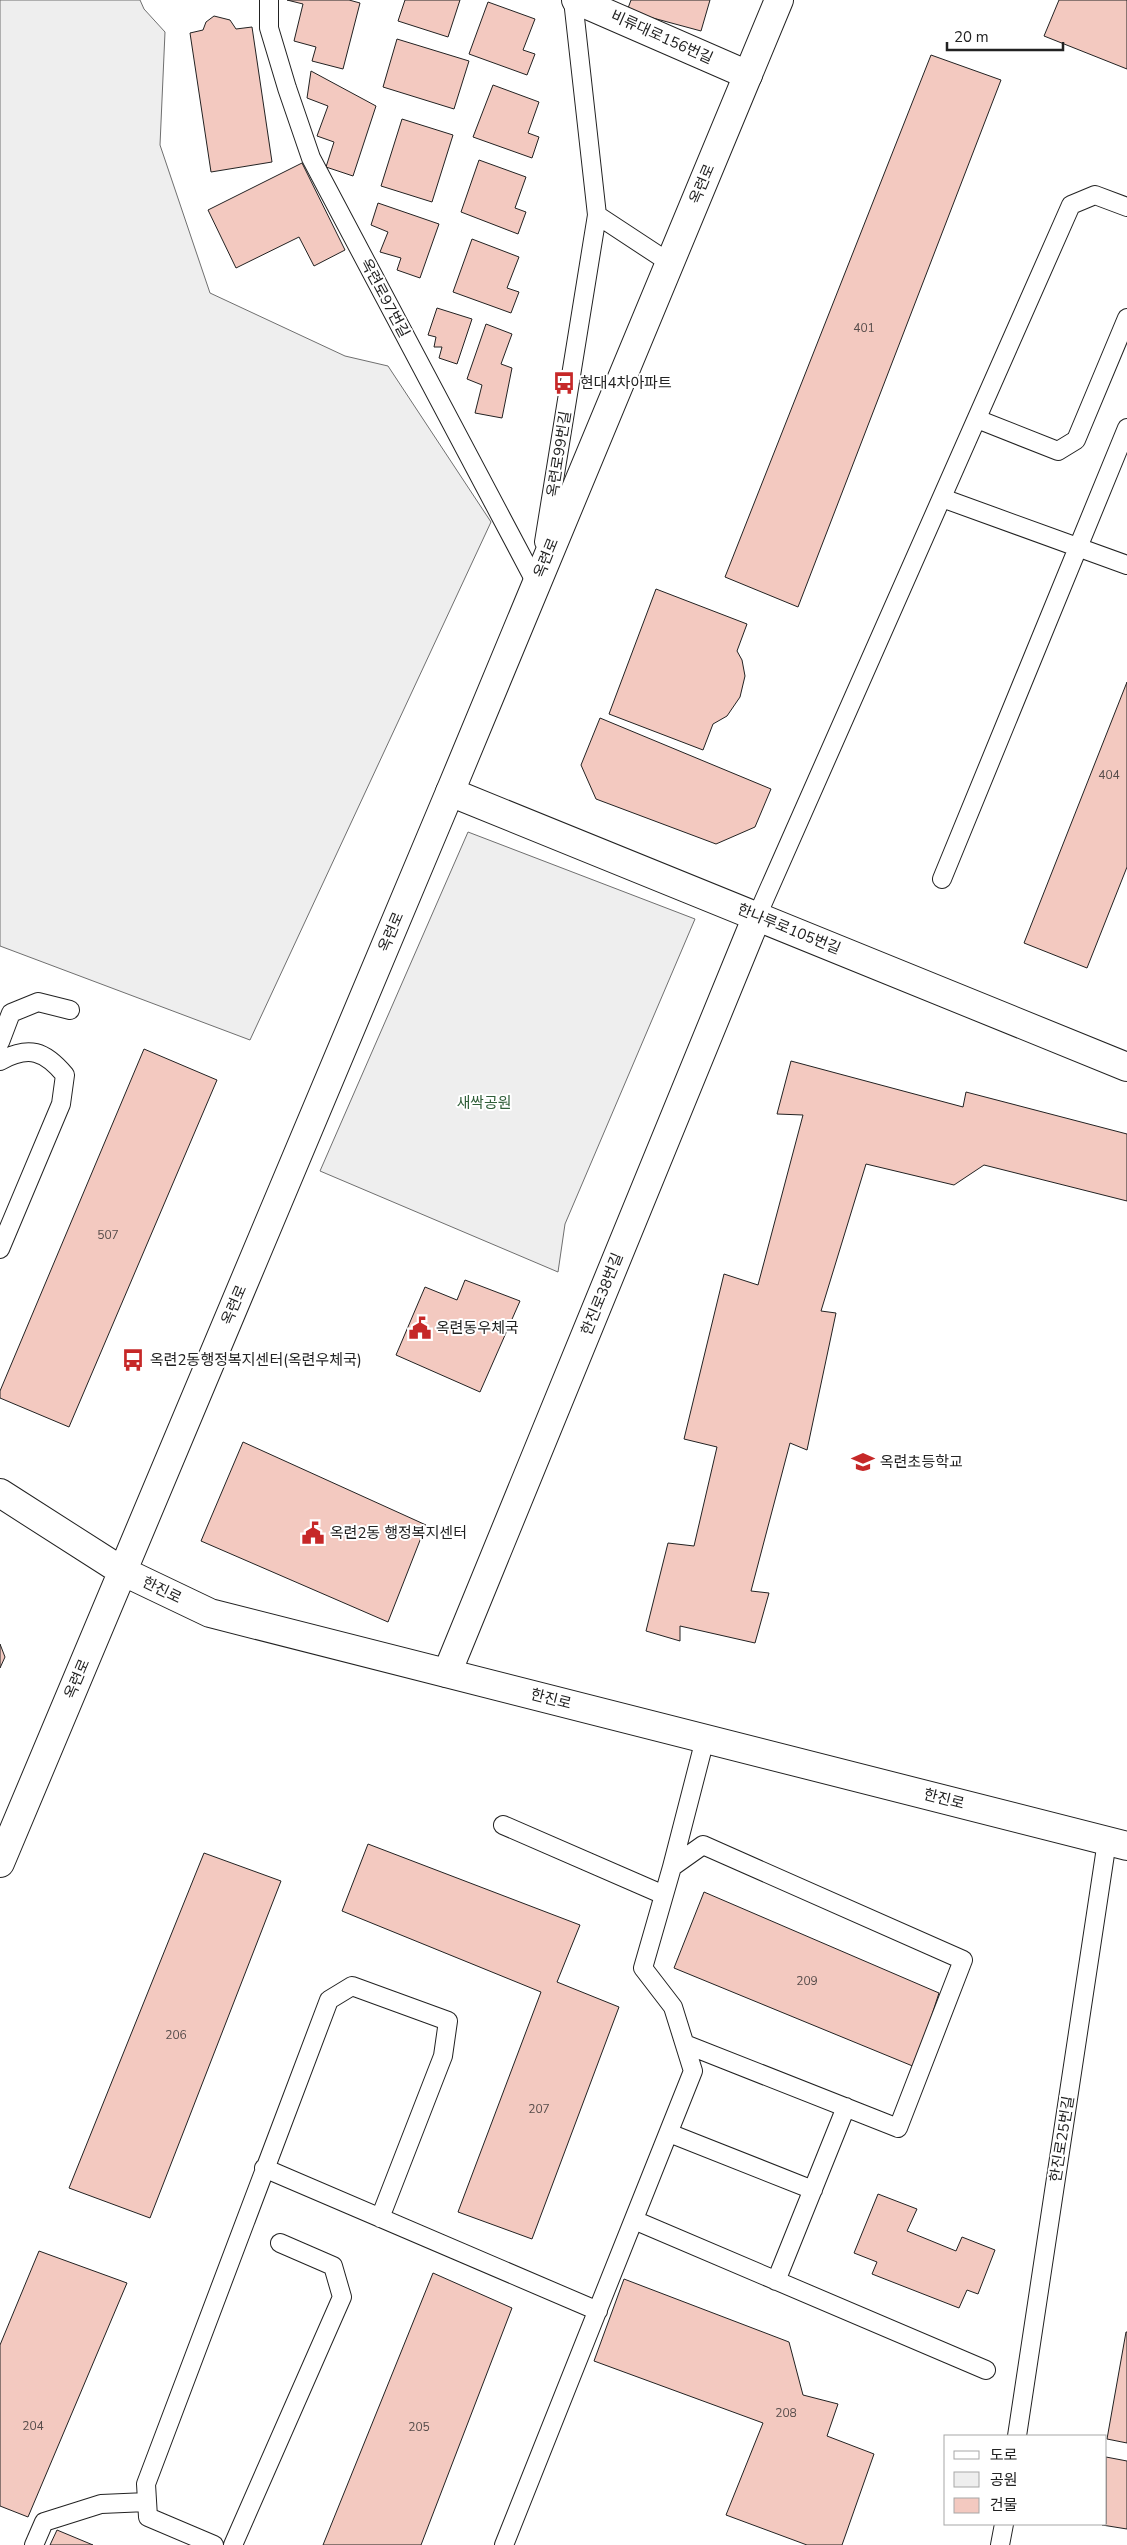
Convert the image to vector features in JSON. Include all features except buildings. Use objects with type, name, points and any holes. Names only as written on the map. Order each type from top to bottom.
[{"type":"street","name":"비류대로156번길","points":[[575,0],[748,75]]},
{"type":"street","name":"옥련로","points":[[0,1863],[450,792],[779,0]]},
{"type":"street","name":"한나루로105번길","points":[[450,792],[1127,1067]]},
{"type":"street","name":"한진로38번길","points":[[447,1672],[757,916]]},
{"type":"street","name":"한진로","points":[[0,1493],[122,1571],[210,1613],[1117,1844]]},
{"type":"lane","name":"옥련로97번길","points":[[269,0],[269,28],[311,158],[538,579]]},
{"type":"lane","name":"옥련로99번길","points":[[538,579],[597,215],[575,0]]},
{"type":"lane","points":[[757,916],[1071,205],[1095,195],[1127,207]]},
{"type":"lane","points":[[597,215],[670,263]]},
{"type":"lane","points":[[977,419],[1058,451],[1076,440],[1127,318]]},
{"type":"lane","points":[[942,879],[1127,428]]},
{"type":"lane","points":[[942,498],[1127,565]]},
{"type":"lane","points":[[0,1042],[11,1013],[38,1002],[70,1010]]},
{"type":"lane","points":[[0,1061],[11,1055],[32,1051],[52,1059],[65,1076],[61,1104],[0,1248]]},
{"type":"lane","points":[[504,2545],[693,2071],[673,2007],[642,1968],[672,1867],[705,1739]]},
{"type":"lane","points":[[503,1824],[664,1894]]},
{"type":"lane","name":"한진로25번길","points":[[1017,2435],[1117,1844]]},
{"type":"lane","points":[[672,1867],[704,1845],[963,1960],[898,2128],[685,2044]]},
{"type":"lane","points":[[214,2545],[148,2517],[146,2484],[329,2000],[352,1986],[448,2021],[443,2056],[380,2218]]},
{"type":"lane","points":[[776,2281],[846,2107]]},
{"type":"lane","points":[[669,2133],[813,2190]]},
{"type":"lane","points":[[264,2168],[598,2311]]},
{"type":"lane","points":[[634,2220],[986,2370]]},
{"type":"lane","points":[[233,2545],[342,2297],[333,2266],[280,2243]]},
{"type":"lane","points":[[34,2545],[44,2522],[101,2504],[147,2502]]},
{"type":"lane","points":[[1000,2545],[1004,2525]]},
{"type":"green space","points":[[0,0],[140,0],[144,9],[165,32],[160,145],[210,293],[345,356],[388,366],[491,522],[250,1040],[0,946]]},
{"type":"green space","name":"새싹공원","points":[[468,832],[695,919],[565,1224],[558,1272],[320,1171]]},
{"type":"place","name":"현대4차아파트","points":[[564,383]]},
{"type":"place","name":"옥련동우체국","points":[[420,1328]]},
{"type":"place","name":"옥련2동행정복지센터(옥련우체국)","points":[[133,1360]]},
{"type":"place","name":"옥련초등학교","points":[[863,1462]]},
{"type":"place","name":"옥련2동 행정복지센터","points":[[313,1533]]}]
